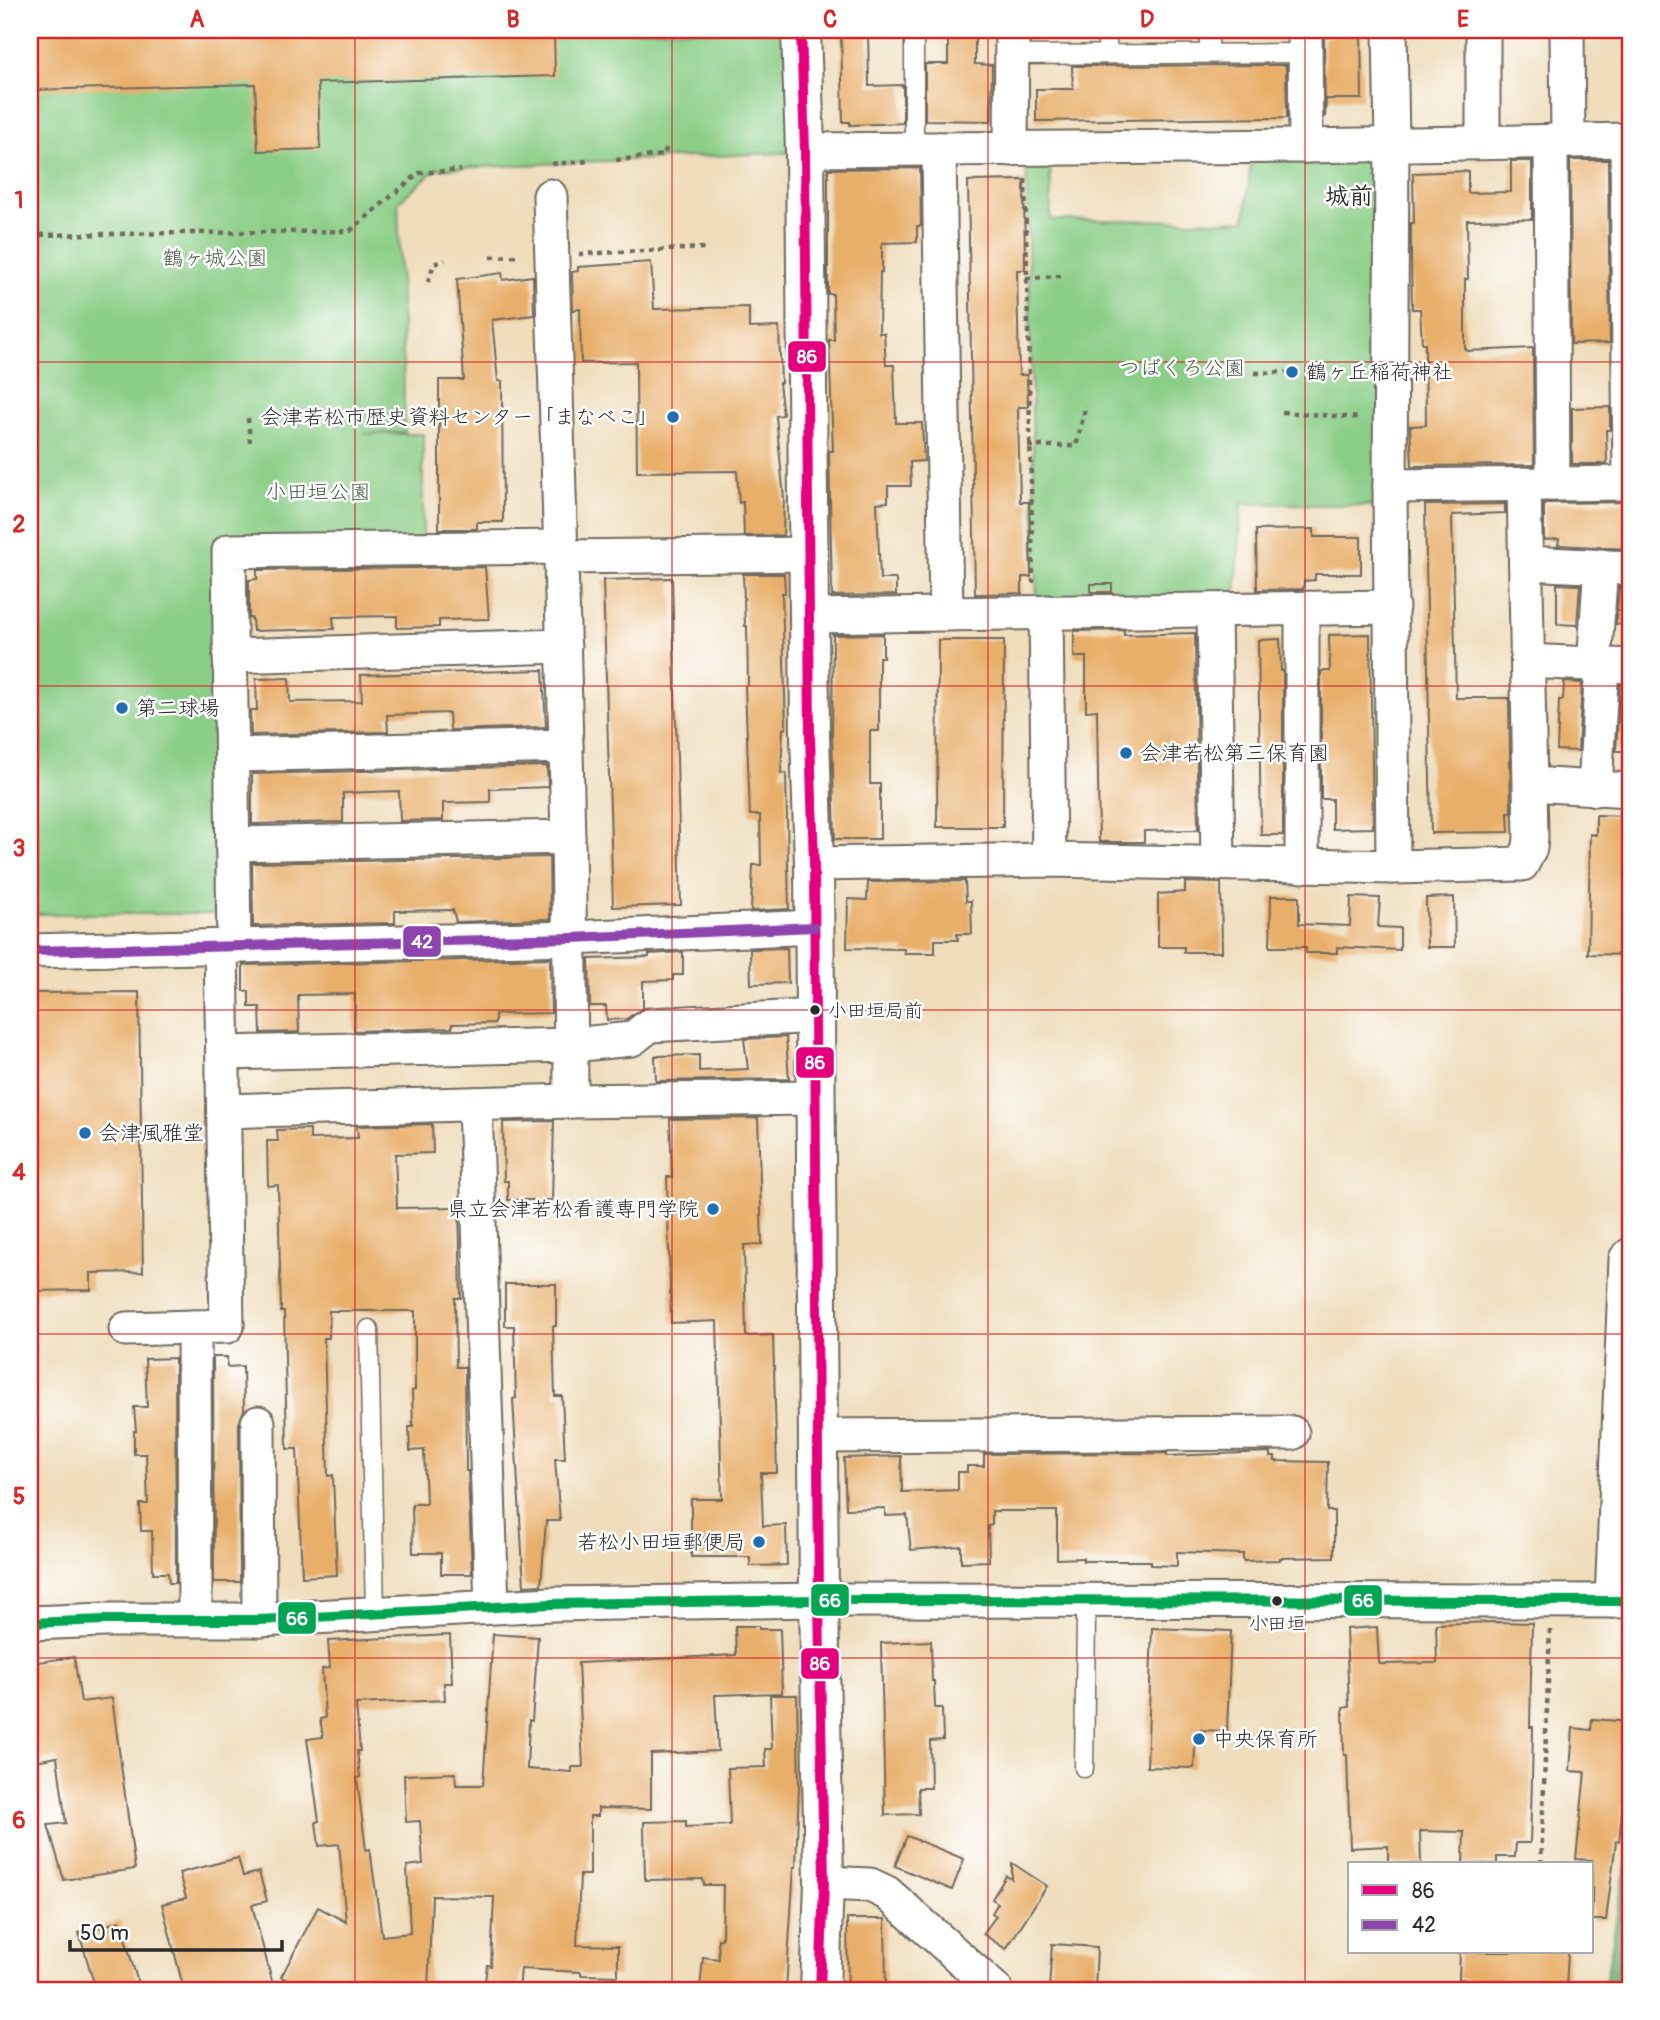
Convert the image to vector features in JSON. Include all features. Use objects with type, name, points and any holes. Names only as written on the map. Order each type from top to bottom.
[{"type":"street","points":[[802,30],[824,1883],[820,1990]]},
{"type":"street","points":[[1390,30],[1390,486],[1394,867]]},
{"type":"street","points":[[1483,30],[1483,142]]},
{"type":"street","points":[[814,864],[1049,860],[1394,867],[1522,863],[1530,848],[1531,784],[1526,563],[1539,484],[1567,30]]},
{"type":"street","points":[[1305,41],[1306,146]]},
{"type":"street","points":[[1012,42],[1018,148]]},
{"type":"street","points":[[805,150],[1629,140],[1630,483],[1390,486]]},
{"type":"street","points":[[926,149],[946,614]]},
{"type":"street","points":[[547,180],[564,646],[571,938],[571,1101]]},
{"type":"street","points":[[125,1329],[227,1326],[223,1053],[234,844],[229,551],[809,554]]},
{"type":"street","points":[[1526,563],[1616,567],[1609,665],[1595,789]]},
{"type":"street","points":[[809,616],[1392,607]]},
{"type":"street","points":[[1302,609],[1303,866]]},
{"type":"street","points":[[1214,610],[1218,864]]},
{"type":"street","points":[[1040,612],[1049,860]]},
{"type":"street","points":[[230,656],[564,646]]},
{"type":"street","points":[[1528,661],[1609,665]]},
{"type":"street","points":[[232,755],[566,746]]},
{"type":"street","points":[[1531,784],[1630,790]]},
{"type":"street","points":[[234,844],[568,837]]},
{"type":"street","points":[[30,951],[571,938],[814,927]]},
{"type":"street","points":[[223,1053],[571,1045],[632,1039],[650,1025],[799,1017],[814,1020]]},
{"type":"street","points":[[224,1111],[571,1101],[815,1098]]},
{"type":"street","points":[[475,1104],[492,1607]]},
{"type":"street","points":[[30,1623],[259,1620],[564,1604],[819,1600],[1621,1601],[1626,1259],[1630,1255]]},
{"type":"street","points":[[194,1327],[195,1619]]},
{"type":"street","points":[[258,1423],[259,1620]]},
{"type":"street","points":[[818,1436],[1292,1433]]},
{"type":"street","points":[[824,1883],[870,1885],[887,1893],[996,1990]]},
{"type":"lane","points":[[914,30],[926,149]]},
{"type":"lane","points":[[1107,30],[1107,54]]},
{"type":"lane","points":[[1209,30],[1209,53]]},
{"type":"lane","points":[[1012,42],[1107,54],[1209,53],[1305,41]]},
{"type":"lane","points":[[369,1329],[375,1614]]},
{"type":"lane","points":[[1084,1768],[1086,1616]]},
{"type":"path","points":[[616,160],[663,155],[668,146]]},
{"type":"path","points":[[1018,148],[1026,278],[1028,446],[1040,612]]},
{"type":"path","points":[[547,180],[591,162]]},
{"type":"path","points":[[30,235],[350,230],[418,173],[461,170]]},
{"type":"path","points":[[568,255],[705,248]]},
{"type":"path","points":[[491,257],[530,256]]},
{"type":"path","points":[[428,282],[434,264],[445,260]]},
{"type":"path","points":[[1026,278],[1061,276]]},
{"type":"path","points":[[1255,373],[1286,372]]},
{"type":"path","points":[[1028,446],[1076,446],[1086,405]]},
{"type":"path","points":[[1282,412],[1390,421]]},
{"type":"path","points":[[248,418],[250,442]]},
{"type":"path","points":[[1541,1862],[1550,1629]]},
{"type":"green space","name":"鶴ヶ城公園","points":[[30,30],[798,30],[801,152],[436,169],[398,202],[405,432],[364,434],[423,434],[423,547],[222,550],[228,902],[212,914],[30,914]]},
{"type":"green space","name":"つばくろ公園","points":[[1252,150],[1373,153],[1386,172],[1388,506],[1242,503],[1235,606],[1037,608],[1026,153],[1050,154],[1051,220],[1220,221],[1245,220]]},
{"type":"green space","points":[[1630,1843],[1630,1990],[1604,1990]]},
{"type":"building","points":[[30,30],[554,30],[555,76],[318,83],[320,149],[258,151],[255,84],[30,90]]},
{"type":"building","points":[[841,30],[868,30],[869,86],[903,85],[903,123],[850,125],[850,122],[843,122]]},
{"type":"building","points":[[948,30],[975,30],[975,64],[992,65],[991,121],[925,120],[925,64],[948,64]]},
{"type":"building","points":[[1330,30],[1361,30],[1362,99],[1326,99],[1325,117],[1324,37],[1330,37]]},
{"type":"building","points":[[1286,65],[1287,118],[1036,121],[1036,89],[1073,89],[1072,66]]},
{"type":"building","points":[[1570,160],[1608,160],[1610,343],[1571,344]]},
{"type":"building","points":[[1511,161],[1532,161],[1532,219],[1467,220],[1465,348],[1467,351],[1533,348],[1534,465],[1412,466],[1410,426],[1426,425],[1425,343],[1422,343],[1420,309],[1412,309],[1413,173],[1468,171],[1468,193],[1511,192]]},
{"type":"building","points":[[920,168],[921,226],[917,226],[917,242],[882,243],[879,333],[884,333],[886,365],[894,365],[896,423],[922,423],[924,461],[910,462],[911,486],[888,486],[888,502],[877,503],[880,579],[896,579],[896,595],[832,596],[829,451],[833,451],[829,340],[834,340],[833,294],[828,294],[828,169]]},
{"type":"building","points":[[1024,180],[1025,270],[1017,270],[1019,375],[1027,375],[1028,407],[1018,407],[1020,502],[1029,502],[1031,577],[1022,577],[1022,593],[975,594],[968,181]]},
{"type":"building","points":[[651,262],[654,309],[749,307],[749,328],[779,327],[779,383],[783,415],[776,416],[784,499],[783,535],[744,536],[743,502],[739,503],[737,471],[637,472],[636,362],[581,363],[580,309],[573,310],[572,272],[578,271],[578,267]]},
{"type":"building","points":[[502,273],[503,280],[533,276],[534,315],[492,320],[498,381],[502,381],[503,522],[477,522],[477,529],[439,529],[439,380],[464,380],[457,279]]},
{"type":"building","points":[[1610,407],[1610,430],[1606,430],[1607,464],[1572,464],[1572,408]]},
{"type":"building","points":[[1630,502],[1630,549],[1558,545],[1559,539],[1544,540],[1544,503]]},
{"type":"building","points":[[1505,504],[1505,513],[1452,515],[1456,698],[1509,698],[1509,832],[1431,833],[1425,505]]},
{"type":"building","points":[[1314,529],[1314,537],[1361,537],[1361,574],[1315,574],[1315,580],[1304,581],[1303,589],[1257,590],[1256,530]]},
{"type":"building","points":[[485,567],[489,619],[439,620],[439,627],[397,628],[397,616],[333,617],[334,629],[253,631],[252,618],[249,618],[249,580],[257,579],[257,570]]},
{"type":"building","points":[[743,574],[784,574],[785,593],[782,593],[786,728],[783,729],[781,774],[786,773],[789,909],[751,911],[753,865],[761,865],[760,815],[750,815],[745,686],[748,685],[747,626]]},
{"type":"building","points":[[672,578],[681,905],[613,907],[603,580]]},
{"type":"building","points":[[1091,584],[1112,584],[1112,592],[1091,592]]},
{"type":"building","points":[[1557,584],[1580,585],[1577,625],[1557,624]]},
{"type":"building","points":[[1619,587],[1630,587],[1630,625],[1616,624]]},
{"type":"building","points":[[1124,630],[1124,635],[1195,633],[1198,830],[1144,831],[1144,842],[1099,842],[1097,710],[1086,711],[1086,657],[1074,657],[1074,631]]},
{"type":"building","points":[[883,634],[883,657],[879,657],[879,731],[870,731],[870,784],[880,784],[880,839],[835,839],[833,635]]},
{"type":"building","points":[[1370,634],[1373,828],[1332,829],[1332,799],[1321,799],[1321,671],[1330,671],[1329,635]]},
{"type":"building","points":[[1280,639],[1283,671],[1283,835],[1261,835],[1258,640]]},
{"type":"building","points":[[938,640],[1004,640],[1003,827],[937,827]]},
{"type":"building","points":[[543,670],[546,727],[450,730],[449,713],[387,715],[388,732],[251,735],[250,710],[257,710],[256,679],[289,678],[290,702],[362,701],[361,675]]},
{"type":"building","points":[[1564,682],[1582,683],[1578,751],[1557,750],[1559,700],[1563,700]]},
{"type":"building","points":[[1620,685],[1630,685],[1630,751],[1616,751]]},
{"type":"building","points":[[547,766],[548,787],[490,789],[490,802],[443,803],[443,820],[400,821],[399,791],[343,793],[343,822],[252,824],[252,774]]},
{"type":"building","points":[[1596,815],[1630,816],[1630,955],[1588,954],[1590,834],[1596,835]]},
{"type":"building","points":[[549,857],[550,919],[456,922],[453,910],[395,911],[395,923],[253,926],[252,863]]},
{"type":"building","points":[[965,881],[966,901],[971,901],[972,934],[957,934],[958,940],[935,940],[935,953],[904,953],[904,949],[847,948],[848,899],[867,900],[868,882]]},
{"type":"building","points":[[1185,882],[1221,883],[1222,952],[1184,952],[1184,947],[1158,947],[1158,894],[1185,892]]},
{"type":"building","points":[[1271,896],[1299,896],[1299,924],[1350,926],[1351,897],[1380,898],[1378,927],[1400,928],[1400,950],[1337,947],[1337,953],[1306,953],[1306,947],[1270,947]]},
{"type":"building","points":[[1454,897],[1455,947],[1427,947],[1426,898]]},
{"type":"building","points":[[787,948],[788,983],[751,984],[750,949]]},
{"type":"building","points":[[683,952],[683,975],[673,975],[673,980],[643,981],[643,1008],[626,1019],[607,1020],[606,1006],[590,1006],[589,959],[649,957],[649,954]]},
{"type":"building","points":[[550,958],[551,1013],[495,1014],[495,1023],[452,1024],[452,1028],[354,1031],[355,994],[298,995],[299,1032],[261,1033],[260,1007],[249,1007],[249,991],[243,991],[243,965]]},
{"type":"building","name":"会津風雅堂","points":[[139,992],[143,1272],[91,1273],[91,1290],[30,1291],[30,993]]},
{"type":"building","points":[[786,1037],[789,1079],[656,1081],[655,1056],[699,1055],[699,1071],[748,1069],[744,1039]]},
{"type":"building","points":[[758,1118],[762,1244],[744,1245],[746,1336],[773,1335],[777,1473],[761,1473],[763,1526],[786,1525],[787,1565],[750,1566],[750,1557],[691,1557],[691,1499],[722,1499],[717,1321],[671,1323],[667,1177],[672,1177],[670,1119]]},
{"type":"building","points":[[554,1121],[552,1200],[508,1200],[508,1181],[504,1181],[503,1122]]},
{"type":"building","points":[[432,1124],[433,1153],[395,1154],[397,1208],[459,1207],[461,1298],[455,1298],[456,1367],[465,1367],[466,1471],[472,1574],[441,1574],[441,1553],[413,1553],[412,1504],[426,1504],[424,1450],[410,1451],[409,1427],[413,1427],[412,1391],[415,1390],[415,1311],[329,1311],[329,1338],[324,1338],[328,1476],[333,1475],[337,1575],[302,1577],[297,1449],[287,1449],[278,1185],[268,1186],[267,1141],[278,1141],[277,1130],[310,1129],[310,1139],[358,1138],[357,1126]]},
{"type":"building","points":[[505,1284],[556,1284],[556,1326],[553,1326],[555,1396],[562,1396],[565,1459],[555,1459],[560,1521],[546,1521],[541,1585],[524,1586],[513,1399],[516,1398],[514,1326],[505,1326]]},
{"type":"building","points":[[213,1357],[227,1357],[227,1367],[243,1366],[244,1410],[239,1423],[240,1582],[214,1582]]},
{"type":"building","points":[[175,1358],[176,1583],[169,1583],[168,1573],[153,1573],[152,1531],[141,1531],[140,1504],[148,1504],[146,1454],[134,1454],[134,1407],[147,1407],[145,1359]]},
{"type":"building","points":[[1270,1452],[1270,1457],[1275,1457],[1275,1461],[1328,1462],[1327,1511],[1334,1511],[1334,1557],[1243,1561],[1243,1554],[1177,1552],[1177,1566],[1151,1565],[1151,1561],[1057,1559],[1057,1511],[992,1511],[992,1525],[988,1526],[989,1561],[961,1562],[961,1546],[911,1550],[907,1515],[885,1516],[885,1508],[846,1509],[844,1458],[901,1456],[902,1492],[958,1490],[958,1472],[967,1472],[967,1466],[984,1466],[984,1454],[1167,1453],[1167,1456]]},
{"type":"building","points":[[1532,1623],[1530,1843],[1516,1843],[1515,1857],[1497,1857],[1497,1862],[1463,1862],[1464,1832],[1420,1831],[1421,1862],[1388,1862],[1388,1846],[1350,1848],[1343,1708],[1349,1707],[1346,1629],[1377,1627],[1379,1664],[1437,1663],[1436,1624]]},
{"type":"building","points":[[735,1626],[780,1629],[782,1693],[715,1695],[718,1751],[651,1754],[651,1809],[598,1808],[598,1816],[590,1816],[590,1875],[580,1875],[577,1945],[618,1946],[618,1976],[521,1969],[519,1990],[484,1990],[487,1965],[491,1966],[494,1897],[432,1896],[428,1990],[306,1990],[281,1977],[318,1907],[346,1922],[339,1844],[319,1846],[316,1822],[319,1821],[307,1739],[323,1737],[320,1719],[325,1718],[322,1669],[330,1668],[328,1641],[450,1635],[452,1683],[444,1683],[445,1700],[356,1704],[360,1751],[357,1751],[360,1777],[357,1778],[366,1850],[370,1849],[382,1936],[410,1933],[407,1866],[423,1864],[420,1821],[406,1822],[404,1775],[455,1773],[456,1785],[483,1785],[493,1634],[538,1637],[527,1769],[572,1772],[572,1767],[583,1767],[578,1663],[736,1655]]},
{"type":"building","points":[[1152,1628],[1231,1631],[1227,1731],[1196,1730],[1194,1768],[1147,1767]]},
{"type":"building","points":[[931,1641],[935,1708],[942,1708],[943,1740],[930,1741],[931,1788],[918,1788],[919,1814],[885,1815],[881,1643]]},
{"type":"building","points":[[74,1657],[81,1702],[112,1698],[135,1869],[64,1880],[48,1825],[66,1823],[57,1757],[30,1762],[30,1663]]},
{"type":"building","points":[[770,1695],[797,1695],[799,1786],[796,1867],[786,1989],[741,1986],[740,1990],[700,1989],[703,1957],[719,1959],[723,1885],[704,1885],[703,1879],[645,1880],[644,1822],[686,1821],[686,1827],[730,1825],[728,1768],[766,1767],[765,1749],[772,1749]]},
{"type":"building","points":[[1592,1719],[1630,1722],[1630,1764],[1627,1764],[1619,1841],[1616,1841],[1606,1920],[1594,1920],[1594,1862],[1576,1859],[1585,1772],[1570,1771],[1573,1728],[1591,1730]]},
{"type":"building","points":[[907,1836],[964,1859],[952,1890],[895,1866]]},
{"type":"building","points":[[238,1858],[243,1876],[259,1872],[267,1901],[252,1905],[273,1985],[254,1990],[184,1990],[162,1904],[186,1898],[179,1873]]},
{"type":"building","points":[[1012,1863],[1047,1886],[1006,1949],[983,1934],[996,1916],[992,1913],[998,1903],[992,1899],[1006,1876],[1012,1879]]},
{"type":"building","points":[[847,1919],[885,1919],[886,1990],[848,1990]]},
{"type":"building","points":[[120,1921],[140,1990],[96,1990],[79,1933]]},
{"type":"building","points":[[1052,1944],[1097,1947],[1095,1990],[1049,1990]]},
{"type":"building","points":[[1460,1954],[1568,1954],[1566,1989],[1498,1985],[1459,1979]]},
{"type":"transit line","name":"86","points":[[801,30],[805,150],[810,735],[814,864],[819,1600],[824,1883],[820,1990]]},
{"type":"transit line","name":"42","points":[[30,951],[571,938],[814,927]]},
{"type":"transit line","name":"66","points":[[30,1623],[259,1620],[551,1604],[819,1600],[1630,1601]]},
{"type":"place","name":"鶴ヶ丘稲荷神社","points":[[1292,372]]},
{"type":"place","name":"会津若松市歴史資料センター「まなべこ」","points":[[673,417]]},
{"type":"place","name":"第二球場","points":[[122,708]]},
{"type":"place","name":"会津若松第三保育園","points":[[1126,753]]},
{"type":"place","name":"小田垣局前","points":[[815,1010]]},
{"type":"place","name":"会津風雅堂","points":[[85,1133]]},
{"type":"place","name":"県立会津若松看護専門学院","points":[[713,1209]]},
{"type":"place","name":"若松小田垣郵便局","points":[[759,1542]]},
{"type":"place","name":"小田垣","points":[[1277,1601]]},
{"type":"place","name":"中央保育所","points":[[1199,1739]]},
{"type":"district","name":"城前","points":[[1349,196]]},
{"type":"park label","name":"小田垣公園","points":[[318,492]]}]
